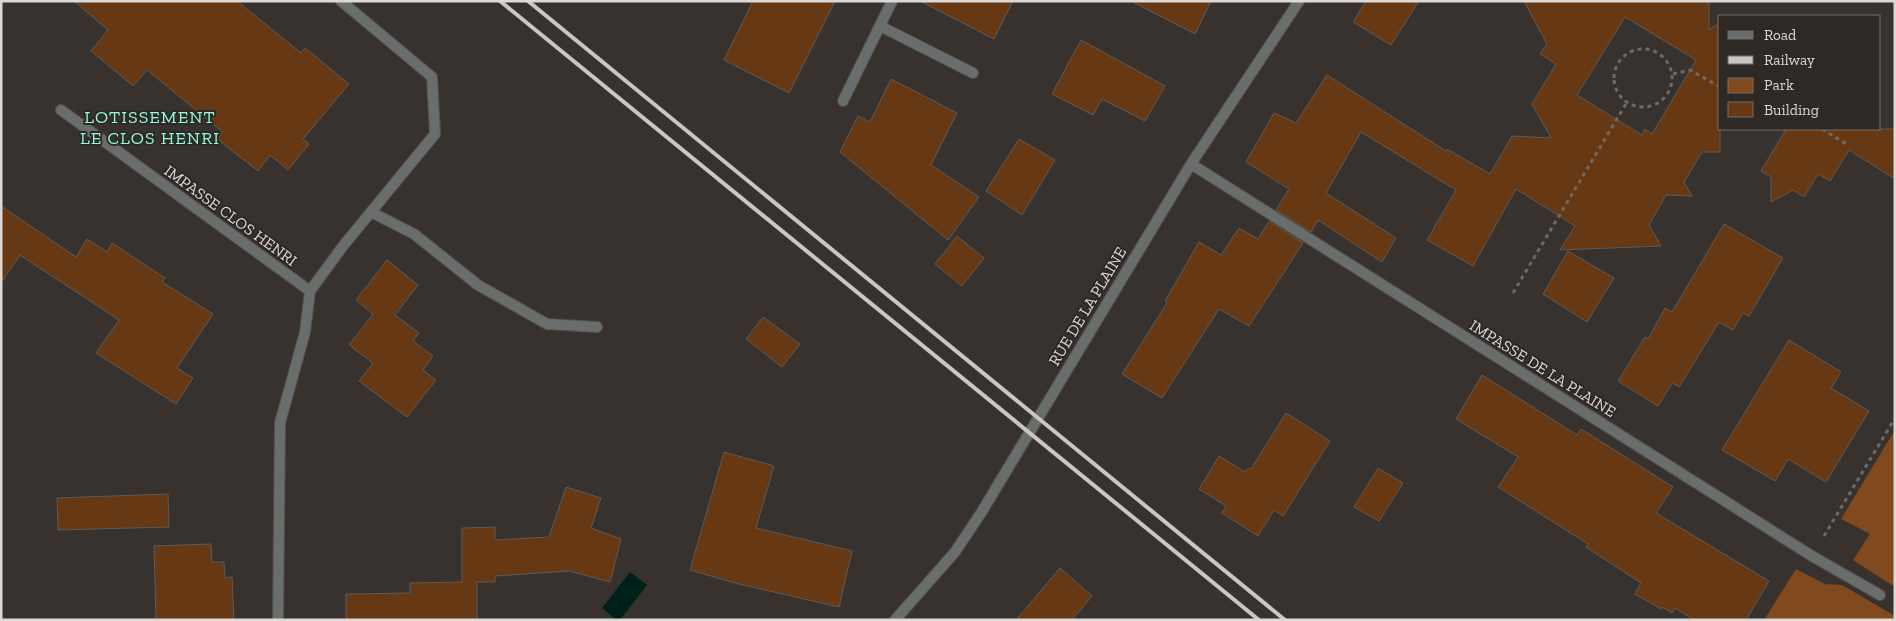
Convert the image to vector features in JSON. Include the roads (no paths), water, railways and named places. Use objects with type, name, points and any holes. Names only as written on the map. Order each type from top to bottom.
[{"type":"street","points":[[278,620],[280,423],[306,332],[310,291],[435,134],[432,77],[340,1]]},
{"type":"street","points":[[843,101],[892,1]]},
{"type":"street","name":"RUE DE LA PLAINE","points":[[895,620],[955,552],[981,513],[1190,164],[1298,1]]},
{"type":"street","points":[[880,26],[973,73]]},
{"type":"street","name":"IMPASSE CLOS HENRI","points":[[61,110],[310,291]]},
{"type":"street","name":"IMPASSE DE LA PLAINE","points":[[1190,164],[1812,556],[1880,595]]},
{"type":"street","points":[[371,212],[414,234],[478,285],[547,324],[598,328]]},
{"type":"water","points":[[630,572],[647,585],[620,620],[616,620],[602,608]]},
{"type":"railway","points":[[500,1],[1259,620]]},
{"type":"railway","points":[[528,1],[1285,620]]},
{"type":"district","name":"LOTISSEMENT LE CLOS HENRI","points":[[150,127]]}]
